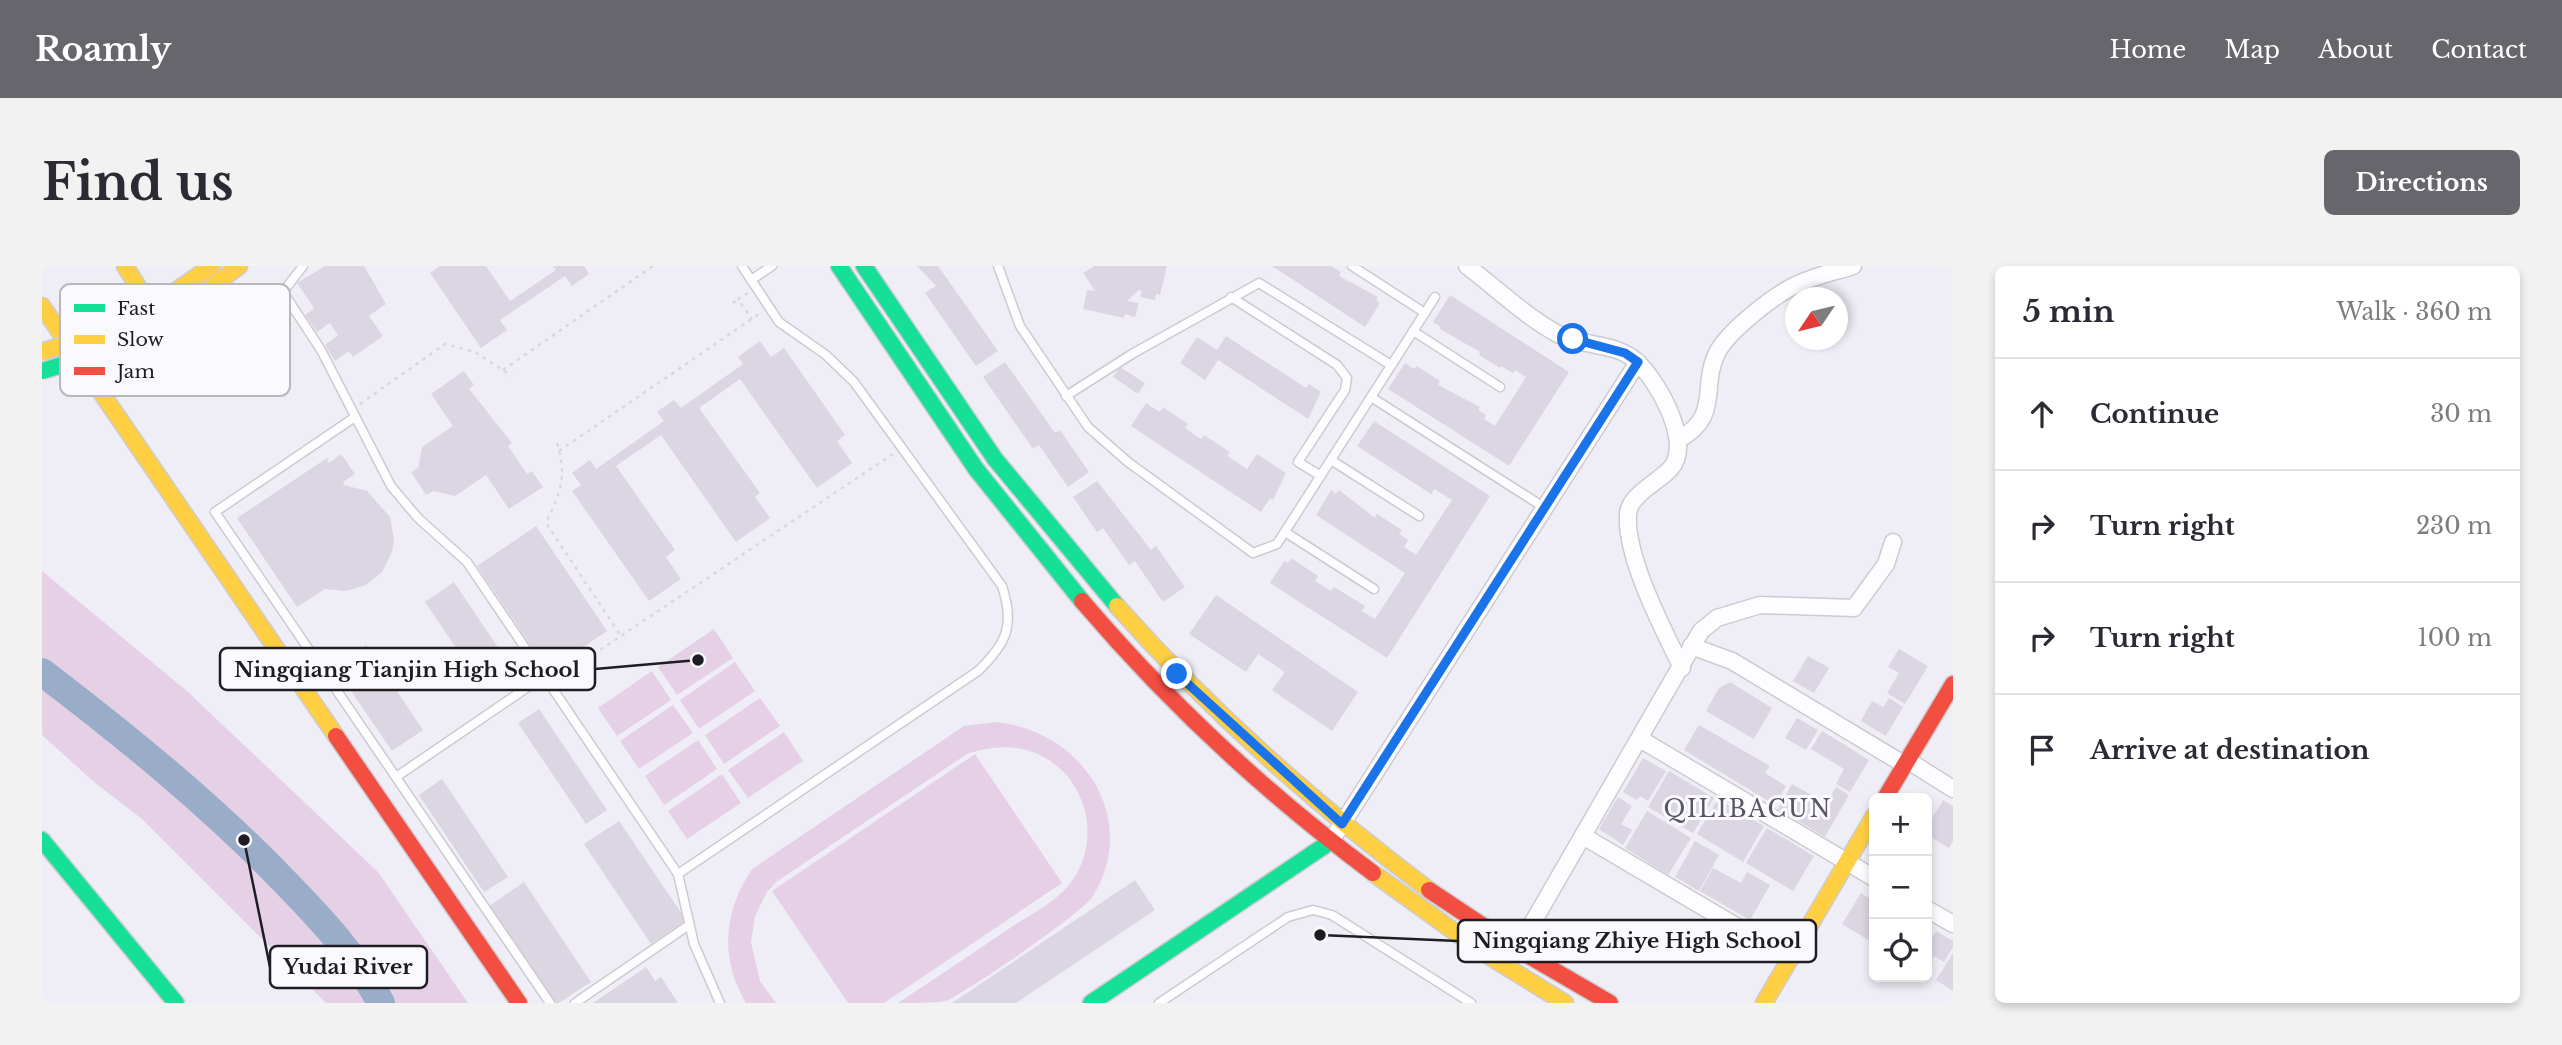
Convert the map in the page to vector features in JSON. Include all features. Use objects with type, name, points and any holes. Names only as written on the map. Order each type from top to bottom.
[{"type":"main road","points":[[186,284],[212,266]]},
{"type":"main road","points":[[217,284],[239,266]]},
{"type":"main road","points":[[839,266],[997,496],[1161,688],[1330,842],[1510,971],[1565,1003]]},
{"type":"main road","points":[[864,266],[1014,484],[1126,616],[1211,708],[1342,824],[1521,953],[1610,1003]]},
{"type":"main road","points":[[42,306],[60,332]]},
{"type":"main road","points":[[42,352],[60,346]]},
{"type":"main road","points":[[42,370],[60,365]]},
{"type":"main road","points":[[104,396],[519,1003]]},
{"type":"main road","points":[[1888,793],[1953,684]]},
{"type":"main road","points":[[1765,1003],[1869,825]]},
{"type":"main road","points":[[42,840],[176,1003]]},
{"type":"main road","points":[[1091,1003],[1330,842]]},
{"type":"street","points":[[1467,266],[1555,333],[1625,353],[1638,362],[1664,400],[1678,440],[1678,455],[1673,464],[1632,502],[1628,512],[1630,532],[1648,601],[1682,668]]},
{"type":"street","points":[[1678,440],[1701,424],[1707,412],[1712,367],[1720,349],[1732,333],[1794,285],[1853,266]]},
{"type":"street","points":[[1330,842],[1638,362]]},
{"type":"street","points":[[1521,953],[1529,929],[1701,631],[1717,618],[1760,605],[1854,608],[1886,564],[1893,542]]},
{"type":"street","points":[[1691,646],[1732,661],[1953,789]]},
{"type":"street","points":[[1640,739],[1869,874]]},
{"type":"street","points":[[1583,836],[1790,958]]},
{"type":"street","points":[[1932,912],[1953,924]]},
{"type":"lane","points":[[289,284],[303,266]]},
{"type":"lane","points":[[678,874],[978,671],[998,653],[1008,629],[1009,609],[1002,586],[854,382],[826,355],[779,322],[748,282],[741,266]]},
{"type":"lane","points":[[748,282],[772,266]]},
{"type":"lane","points":[[998,266],[1020,326],[1066,396],[1097,437],[1253,553],[1271,548],[1285,532],[1435,297]]},
{"type":"lane","points":[[1352,266],[1424,313]]},
{"type":"lane","points":[[1066,396],[1231,297],[1263,283],[1391,365]]},
{"type":"lane","points":[[1231,297],[1337,365],[1346,378],[1345,390],[1298,462],[1321,476]]},
{"type":"lane","points":[[290,303],[321,350],[391,486],[418,518],[467,562],[678,874],[706,976],[720,1003]]},
{"type":"lane","points":[[1413,331],[1500,387]]},
{"type":"lane","points":[[1371,397],[1545,508]]},
{"type":"lane","points":[[353,414],[215,512],[550,1003]]},
{"type":"lane","points":[[1331,460],[1419,516]]},
{"type":"lane","points":[[1285,532],[1374,589]]},
{"type":"lane","points":[[396,777],[547,680]]},
{"type":"lane","points":[[1159,1003],[1288,917],[1313,910],[1332,915],[1471,1003]]},
{"type":"lane","points":[[575,1003],[690,925]]},
{"type":"path","points":[[502,370],[653,266]]},
{"type":"path","points":[[733,303],[750,292],[748,282]]},
{"type":"path","points":[[738,299],[752,319]]},
{"type":"path","points":[[559,451],[769,307]]},
{"type":"path","points":[[353,414],[445,345],[475,352],[512,376]]},
{"type":"path","points":[[557,443],[564,465],[558,498],[546,523],[621,636]]},
{"type":"path","points":[[547,680],[621,636],[902,448]]},
{"type":"shaded area","points":[[42,571],[188,692],[378,872],[468,1003],[326,1003],[142,819],[94,782],[42,735]]},
{"type":"shaded area","points":[[714,629],[733,658],[677,695],[658,667]]},
{"type":"shaded area","points":[[735,662],[755,691],[699,729],[680,700]]},
{"type":"shaded area","points":[[652,671],[671,700],[617,736],[598,708]]},
{"type":"shaded area","points":[[760,698],[780,726],[724,764],[705,735]]},
{"type":"shaded area","points":[[673,705],[693,733],[639,769],[620,741]]},
{"type":"shaded area","points":[[996,722],[1027,729],[1054,742],[1077,760],[1094,783],[1106,809],[1110,837],[1106,866],[1093,896],[1085,905],[1048,934],[946,1001],[898,1003],[1057,897],[1078,871],[1084,855],[1087,823],[1084,807],[1069,778],[1057,766],[1036,753],[1025,750],[1002,747],[978,750],[967,754],[776,882],[767,892],[755,916],[751,942],[760,981],[776,1003],[746,1003],[732,969],[728,935],[735,901],[752,869],[964,726]]},
{"type":"shaded area","points":[[784,732],[803,761],[748,798],[728,770]]},
{"type":"shaded area","points":[[698,740],[717,769],[664,805],[645,776]]},
{"type":"shaded area","points":[[975,754],[1062,883],[884,1003],[848,1003],[772,891]]},
{"type":"shaded area","points":[[722,774],[741,803],[687,839],[668,811]]},
{"type":"building","points":[[325,266],[364,266],[386,304],[369,316],[383,336],[353,357],[349,351],[335,361],[325,345],[338,335],[330,323],[317,332],[305,315],[314,308],[297,283]]},
{"type":"building","points":[[440,266],[486,266],[510,301],[556,270],[553,266],[584,266],[589,274],[572,286],[565,276],[500,320],[507,330],[481,348],[430,273]]},
{"type":"building","points":[[917,266],[938,266],[998,351],[976,366],[925,293],[936,286]]},
{"type":"building","points":[[1094,266],[1167,266],[1160,295],[1156,294],[1155,300],[1140,297],[1142,291],[1139,290],[1127,301],[1139,303],[1135,317],[1125,314],[1124,318],[1083,309],[1087,290],[1095,291],[1083,273]]},
{"type":"building","points":[[1272,266],[1331,266],[1341,272],[1339,276],[1378,297],[1376,300],[1380,303],[1365,327]]},
{"type":"building","points":[[1450,295],[1569,372],[1509,466],[1388,389],[1405,363],[1414,369],[1417,366],[1440,381],[1438,385],[1480,407],[1478,410],[1486,415],[1484,419],[1495,426],[1526,377],[1515,370],[1513,373],[1501,366],[1500,368],[1433,322]]},
{"type":"building","points":[[1226,336],[1306,388],[1309,384],[1321,392],[1308,419],[1218,360],[1205,380],[1180,363],[1197,337],[1217,350]]},
{"type":"building","points":[[760,341],[771,357],[784,348],[845,435],[837,441],[852,463],[817,488],[740,379],[699,408],[760,493],[755,497],[770,518],[736,542],[661,435],[616,466],[675,550],[666,557],[681,579],[649,601],[572,491],[581,485],[572,473],[590,460],[596,469],[664,421],[657,412],[674,400],[681,408],[743,364],[738,357]]},
{"type":"building","points":[[1005,362],[1055,433],[1060,430],[1089,472],[1068,487],[1039,445],[1033,449],[983,377]]},
{"type":"building","points":[[1120,367],[1145,383],[1138,394],[1113,377]]},
{"type":"building","points":[[464,371],[474,385],[469,389],[512,443],[508,446],[527,474],[532,471],[543,487],[509,509],[486,475],[455,496],[434,491],[426,495],[411,472],[418,468],[422,447],[453,426],[431,394]]},
{"type":"building","points":[[1146,403],[1160,412],[1163,407],[1188,424],[1185,428],[1201,439],[1204,435],[1230,452],[1227,456],[1247,469],[1257,454],[1286,473],[1273,500],[1270,498],[1261,512],[1131,426]]},
{"type":"building","points":[[1374,421],[1490,496],[1387,658],[1270,583],[1284,561],[1288,563],[1291,558],[1318,576],[1315,581],[1331,591],[1334,587],[1365,606],[1362,611],[1375,619],[1405,573],[1316,515],[1331,490],[1336,494],[1339,490],[1375,518],[1377,514],[1402,530],[1399,534],[1408,540],[1404,547],[1416,555],[1452,500],[1434,489],[1431,494],[1357,446]]},
{"type":"building","points":[[341,454],[355,474],[343,482],[344,485],[367,491],[390,517],[394,540],[392,552],[382,572],[366,585],[346,591],[325,589],[297,607],[237,518],[327,458],[329,463]]},
{"type":"building","points":[[1097,481],[1151,550],[1156,546],[1185,587],[1163,602],[1135,561],[1129,565],[1103,528],[1097,532],[1073,497]]},
{"type":"building","points":[[536,526],[607,631],[548,671],[477,566]]},
{"type":"building","points":[[454,582],[513,670],[484,689],[425,602]]},
{"type":"building","points":[[1216,595],[1358,692],[1332,731],[1272,690],[1285,672],[1258,654],[1246,672],[1189,634]]},
{"type":"building","points":[[366,645],[423,730],[392,751],[334,666]]},
{"type":"building","points":[[1899,649],[1928,666],[1905,704],[1887,693],[1899,673],[1888,667]]},
{"type":"building","points":[[1808,656],[1829,668],[1814,693],[1793,681]]},
{"type":"building","points":[[1730,682],[1772,708],[1754,739],[1706,711],[1719,688]]},
{"type":"building","points":[[1889,698],[1903,707],[1886,736],[1861,721],[1872,701],[1883,707]]},
{"type":"building","points":[[539,709],[607,810],[586,824],[518,723]]},
{"type":"building","points":[[1797,718],[1818,730],[1806,750],[1785,738]]},
{"type":"building","points":[[1699,725],[1770,766],[1765,773],[1786,786],[1775,805],[1684,750]]},
{"type":"building","points":[[1822,731],[1869,760],[1850,792],[1836,784],[1844,769],[1811,749]]},
{"type":"building","points":[[1643,758],[1666,771],[1648,801],[1640,796],[1637,800],[1623,792]]},
{"type":"building","points":[[1669,771],[1714,798],[1693,833],[1648,807]]},
{"type":"building","points":[[442,779],[508,877],[484,892],[419,795]]},
{"type":"building","points":[[1792,784],[1815,797],[1809,807],[1820,814],[1836,787],[1849,795],[1825,837],[1778,809]]},
{"type":"building","points":[[1618,797],[1632,806],[1621,824],[1632,830],[1623,845],[1599,829]]},
{"type":"building","points":[[1718,799],[1764,826],[1743,862],[1697,834]]},
{"type":"building","points":[[1943,800],[1953,806],[1953,841],[1949,848],[1932,838],[1932,819]]},
{"type":"building","points":[[1647,811],[1691,838],[1668,875],[1625,848]]},
{"type":"building","points":[[619,821],[686,920],[651,944],[584,844]]},
{"type":"building","points":[[1767,828],[1814,856],[1793,891],[1746,863]]},
{"type":"building","points":[[1695,841],[1719,855],[1699,891],[1675,877]]},
{"type":"building","points":[[1713,868],[1741,883],[1747,872],[1770,885],[1750,920],[1700,891]]},
{"type":"building","points":[[1135,880],[1155,910],[1016,1003],[952,1003]]},
{"type":"building","points":[[524,882],[591,982],[559,1003],[554,1003],[489,906]]},
{"type":"building","points":[[1861,893],[1869,898],[1869,941],[1842,924]]},
{"type":"building","points":[[1936,931],[1953,941],[1953,947],[1944,962],[1934,956],[1932,960],[1932,938]]},
{"type":"building","points":[[1953,953],[1953,991],[1936,980]]},
{"type":"building","points":[[646,967],[655,981],[661,977],[678,1003],[593,1003]]},
{"type":"waterway","points":[[42,672],[168,772],[257,854],[338,939],[381,1003]]},
{"type":"traffic: fast","points":[[839,266],[976,469],[1082,601]]},
{"type":"traffic: fast","points":[[864,266],[995,459],[1117,606]]},
{"type":"traffic: fast","points":[[42,371],[60,366]]},
{"type":"traffic: fast","points":[[42,840],[176,1003]]},
{"type":"traffic: fast","points":[[1091,1003],[1330,842]]},
{"type":"traffic: slow","points":[[125,266],[136,284]]},
{"type":"traffic: slow","points":[[186,284],[212,266]]},
{"type":"traffic: slow","points":[[216,284],[239,266]]},
{"type":"traffic: slow","points":[[42,306],[60,332]]},
{"type":"traffic: slow","points":[[42,352],[60,346]]},
{"type":"traffic: slow","points":[[104,396],[336,736]]},
{"type":"traffic: slow","points":[[1117,606],[1190,683],[1266,756],[1346,825],[1429,890]]},
{"type":"traffic: slow","points":[[1764,1003],[1869,824]]},
{"type":"traffic: slow","points":[[1373,873],[1484,953],[1565,1003]]},
{"type":"traffic: jam","points":[[1082,601],[1149,675],[1220,745],[1295,811],[1373,873]]},
{"type":"traffic: jam","points":[[1888,793],[1953,684]]},
{"type":"traffic: jam","points":[[336,736],[519,1003]]},
{"type":"traffic: jam","points":[[1429,890],[1524,953],[1610,1003]]},
{"type":"place","name":"Ningqiang Tianjin High School","points":[[698,660]]},
{"type":"place","name":"Yudai River","points":[[244,840]]},
{"type":"place","name":"Ningqiang Zhiye High School","points":[[1320,935]]},
{"type":"district","name":"QILIBACUN","points":[[1748,809]]},
{"type":"route","points":[[1177,674],[1287,778],[1342,824],[1638,362],[1625,353],[1573,339]]}]
